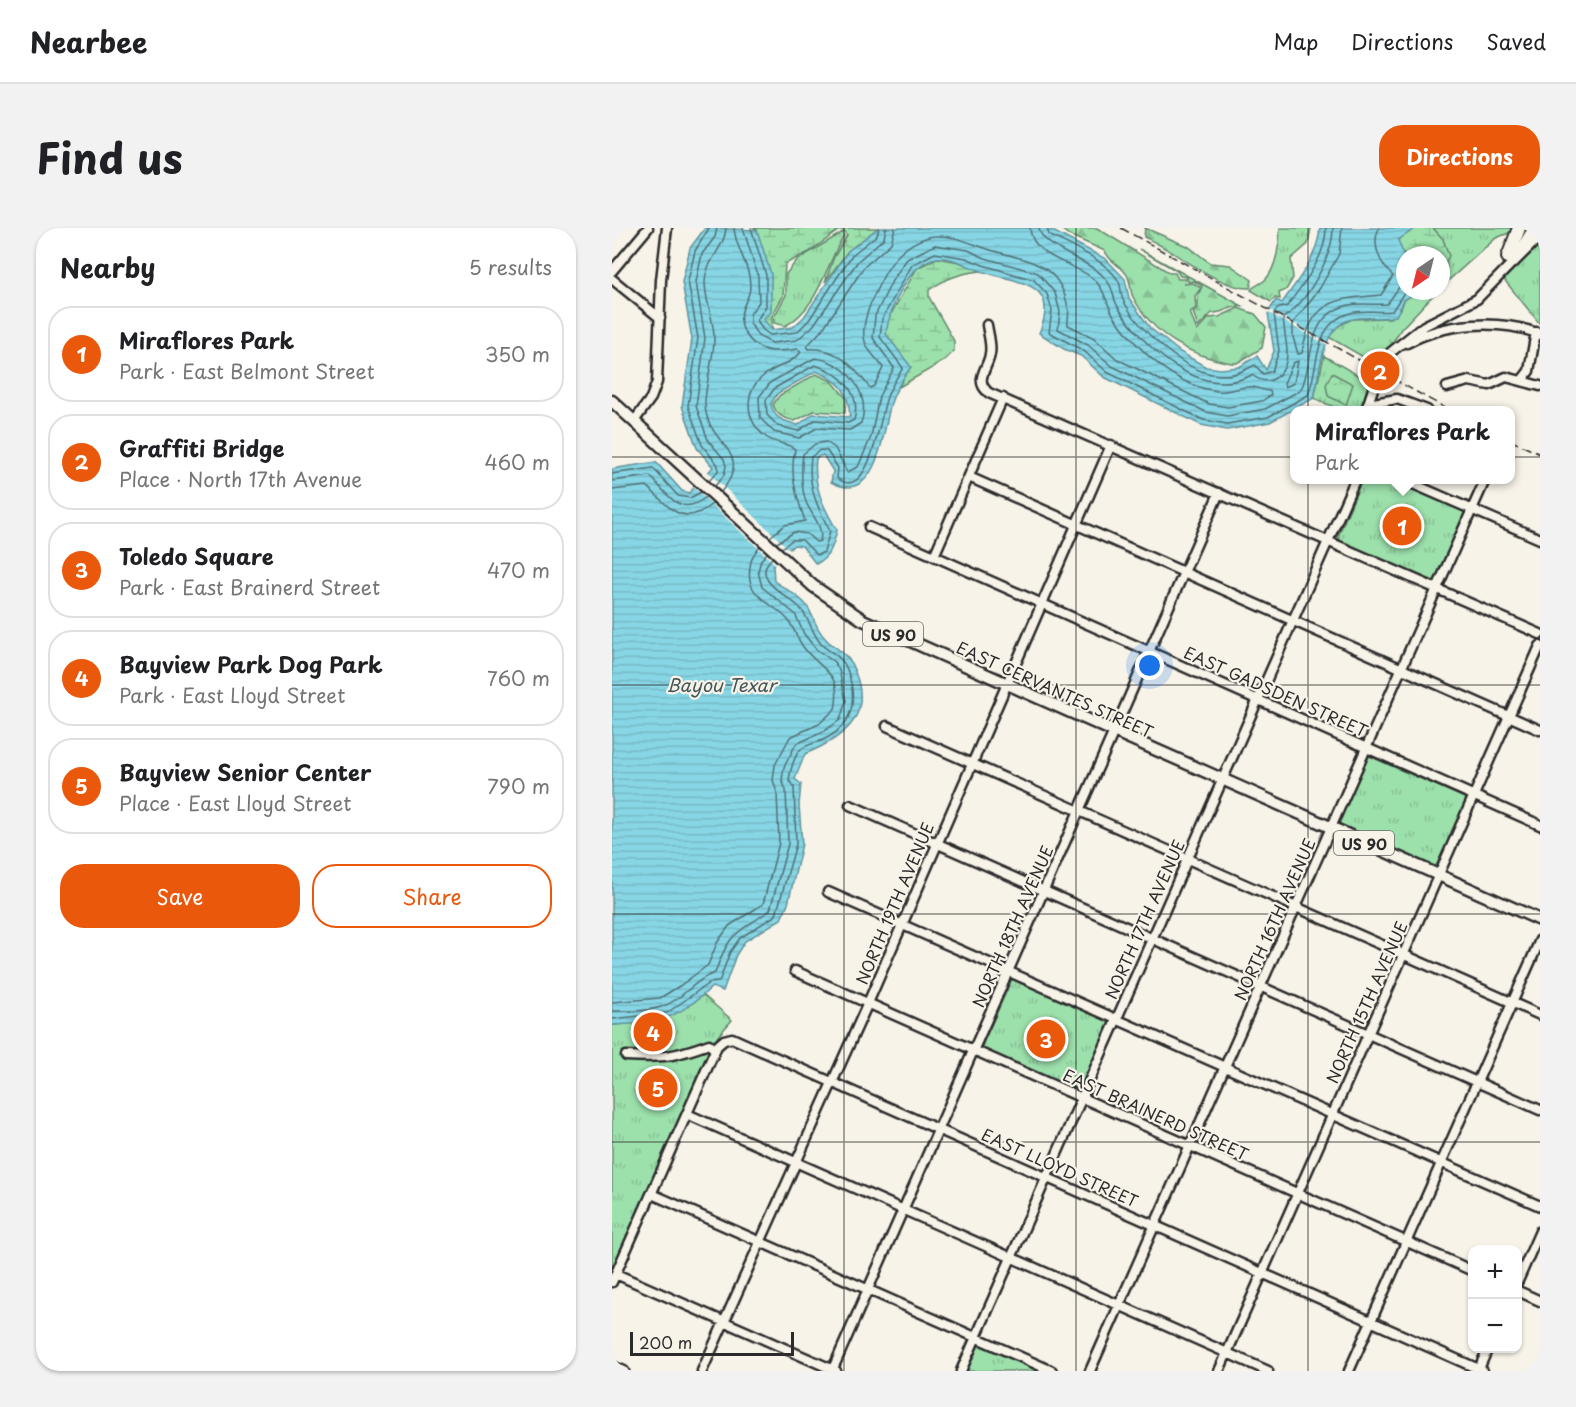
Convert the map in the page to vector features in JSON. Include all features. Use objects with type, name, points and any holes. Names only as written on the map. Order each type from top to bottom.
[{"type":"highway","points":[[1510,260],[1519,228]]},
{"type":"main road","points":[[1510,260],[1540,235]]},
{"type":"main road","name":"EAST CERVANTES STREET","points":[[612,400],[827,597],[863,620],[1540,920]]},
{"type":"street","points":[[612,271],[648,228]]},
{"type":"street","points":[[635,420],[651,398],[657,382],[661,280],[668,228]]},
{"type":"street","points":[[1510,260],[1524,228]]},
{"type":"street","points":[[1367,406],[1382,368],[1391,352],[1424,326],[1477,299],[1498,277],[1529,234],[1536,228]]},
{"type":"street","points":[[612,279],[660,318]]},
{"type":"street","points":[[987,325],[991,350],[981,383],[989,393],[1540,634]]},
{"type":"street","points":[[1391,352],[1420,337],[1467,326],[1502,325],[1538,333],[1529,371],[1522,380]]},
{"type":"street","points":[[1447,387],[1469,381],[1489,385],[1506,377],[1540,386]]},
{"type":"street","points":[[934,556],[1003,399]]},
{"type":"street","points":[[1371,406],[1397,399],[1414,406]]},
{"type":"street","name":"NORTH 19TH AVENUE","points":[[702,1371],[868,1003],[935,842],[1111,445]]},
{"type":"street","points":[[969,477],[1540,730]]},
{"type":"street","name":"NORTH 17TH AVENUE","points":[[961,1371],[1353,484]]},
{"type":"street","points":[[1413,484],[1540,539]]},
{"type":"street","name":"NORTH 16TH AVENUE","points":[[1090,1371],[1483,484]]},
{"type":"street","name":"NORTH 18TH AVENUE","points":[[833,1370],[1219,493]]},
{"type":"street","name":"EAST GADSDEN STREET","points":[[868,527],[1540,825]]},
{"type":"street","name":"NORTH 15TH AVENUE","points":[[1219,1371],[1540,646]]},
{"type":"street","points":[[887,726],[1540,1015]]},
{"type":"street","points":[[850,804],[1540,1110]]},
{"type":"street","points":[[828,892],[1540,1206]]},
{"type":"street","points":[[1349,1371],[1540,940]]},
{"type":"street","name":"EAST BRAINERD STREET","points":[[795,971],[1468,1269]]},
{"type":"street","name":"EAST LLOYD STREET","points":[[626,1056],[684,1055],[709,1044],[715,1050],[719,1042],[732,1038],[1481,1370]]},
{"type":"street","points":[[715,1050],[614,1278],[724,1321],[833,1370]]},
{"type":"street","points":[[687,1114],[1268,1371]]},
{"type":"street","points":[[652,1194],[1052,1371]]},
{"type":"street","points":[[1522,1272],[1540,1231]]},
{"type":"street","points":[[1522,1293],[1540,1301]]},
{"type":"street","points":[[1481,1370],[1486,1353]]},
{"type":"street","points":[[612,1366],[624,1371]]},
{"type":"green space","points":[[754,228],[878,228],[848,251],[825,282],[834,257],[847,235],[844,230],[839,230],[809,252],[785,264],[783,296],[772,316],[772,330],[763,319],[766,314],[757,230]]},
{"type":"green space","points":[[1060,228],[1097,228],[1170,273],[1175,273],[1178,279],[1186,279],[1184,284],[1193,283],[1201,288],[1195,296],[1196,308],[1190,312],[1197,331],[1209,318],[1219,317],[1238,308],[1255,314],[1266,327],[1262,348],[1237,363],[1231,363],[1201,355],[1174,342],[1162,333],[1141,310],[1131,292],[1127,275],[1105,251],[1069,235]]},
{"type":"green space","points":[[1145,228],[1189,247],[1210,263],[1230,265],[1252,280],[1250,288],[1225,283],[1197,268],[1144,237]]},
{"type":"green space","points":[[1280,228],[1311,228],[1308,244],[1291,259],[1293,278],[1286,290],[1279,293],[1280,299],[1275,298],[1271,302],[1251,290],[1264,281],[1275,262]]},
{"type":"green space","points":[[1416,228],[1522,228],[1496,238],[1450,279],[1450,246],[1400,246],[1397,240]]},
{"type":"green space","points":[[1416,228],[1433,228],[1443,239],[1445,246],[1400,246],[1397,240]]},
{"type":"green space","points":[[843,232],[844,235],[820,285],[806,309],[785,326],[774,323],[774,317],[786,295],[786,274],[797,260]]},
{"type":"green space","points":[[1540,238],[1540,324],[1502,277]]},
{"type":"green space","points":[[1139,249],[1244,307],[1212,313],[1198,327],[1193,312],[1198,308],[1198,296],[1202,286],[1194,281],[1188,282],[1187,277],[1180,276],[1177,271]]},
{"type":"green space","points":[[937,258],[965,263],[981,271],[953,277],[929,290],[929,297],[954,341],[954,351],[944,361],[899,387],[903,379],[886,334],[887,321],[917,268]]},
{"type":"green space","points":[[1404,300],[1428,300],[1401,329],[1379,366],[1327,336],[1334,328],[1352,319],[1390,318],[1401,309]]},
{"type":"green space","points":[[1324,356],[1370,382],[1361,406],[1331,406],[1314,398]]},
{"type":"green space","points":[[1332,373],[1353,384],[1346,405],[1328,396],[1326,385]]},
{"type":"green space","points":[[816,374],[832,381],[846,398],[845,413],[814,411],[795,421],[778,414],[773,404],[780,395]]},
{"type":"green space","points":[[1360,484],[1402,484],[1468,512],[1435,584],[1339,542],[1338,536]]},
{"type":"green space","points":[[1369,756],[1469,800],[1437,868],[1338,823]]},
{"type":"green space","points":[[1013,977],[1113,1021],[1080,1094],[980,1050]]},
{"type":"green space","points":[[703,995],[732,1020],[718,1036],[612,1273],[612,1025],[660,1018],[683,1008]]},
{"type":"green space","points":[[979,1343],[1043,1371],[967,1371]]},
{"type":"water","name":"Bayou Texar","points":[[705,228],[757,230],[771,274],[771,312],[763,319],[772,330],[793,327],[804,317],[848,251],[878,228],[1047,228],[1106,259],[1125,279],[1129,298],[1150,328],[1180,352],[1206,367],[1221,369],[1239,367],[1257,356],[1266,370],[1274,351],[1268,313],[1276,300],[1282,303],[1306,267],[1315,248],[1320,228],[1416,228],[1398,240],[1400,246],[1396,246],[1396,300],[1404,300],[1396,316],[1358,318],[1342,323],[1328,340],[1314,398],[1299,406],[1290,406],[1290,411],[1270,422],[1227,430],[1201,425],[1104,377],[1081,356],[1064,349],[1039,333],[1045,316],[1045,303],[1032,287],[943,258],[927,261],[918,268],[902,288],[888,324],[886,334],[911,367],[892,400],[876,460],[869,474],[860,484],[847,487],[831,482],[833,471],[823,455],[816,458],[816,478],[820,496],[837,530],[833,546],[825,558],[816,564],[802,546],[794,545],[773,565],[774,581],[804,602],[822,634],[851,663],[858,681],[860,696],[859,709],[854,720],[834,739],[805,754],[795,779],[801,784],[799,805],[802,844],[788,904],[781,919],[745,941],[736,955],[723,991],[712,987],[688,1007],[666,1018],[643,1023],[612,1025],[612,469],[656,462],[682,491],[689,493],[713,467],[697,448],[682,406],[692,339],[682,282],[690,248]],"holes":[[[816,371],[837,383],[845,393],[850,417],[813,414],[798,425],[774,413],[771,403],[778,393]]]},
{"type":"pier","points":[[1267,308],[1329,343],[1329,346],[1265,311]]},
{"type":"pier","points":[[706,470],[792,552],[777,566],[693,487]]},
{"type":"railway","points":[[1121,228],[1442,406]]},
{"type":"railway","points":[[1515,442],[1540,454]]},
{"type":"place","name":"Graffiti Bridge","points":[[1380,371]]},
{"type":"place","name":"Miraflores Park","points":[[1402,526]]},
{"type":"place","name":"Bayview Park Dog Park","points":[[653,1032]]},
{"type":"place","name":"Toledo Square","points":[[1046,1039]]},
{"type":"place","name":"Bayview Senior Center","points":[[658,1088]]}]
